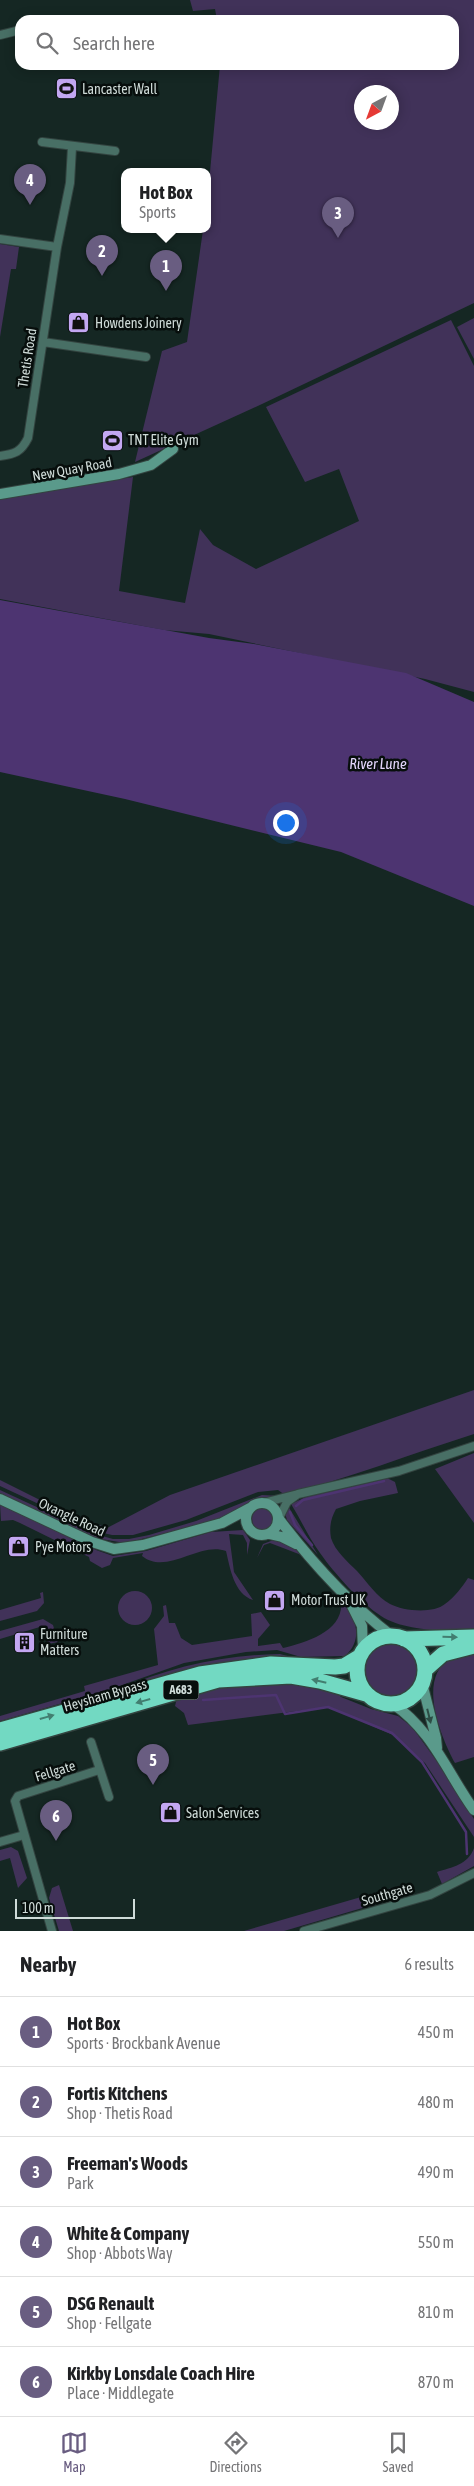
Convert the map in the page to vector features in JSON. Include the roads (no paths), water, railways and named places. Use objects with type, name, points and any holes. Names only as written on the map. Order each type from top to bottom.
[{"type":"highway","name":"A683","points":[[361,1654],[375,1640],[474,1637]]},
{"type":"highway","points":[[398,1638],[419,1651],[424,1676]]},
{"type":"highway","points":[[393,1704],[411,1698],[424,1676],[444,1654],[474,1646]]},
{"type":"highway","points":[[361,1654],[357,1676],[366,1694]]},
{"type":"highway","name":"Heysham Bypass","points":[[0,1730],[200,1674],[271,1664],[344,1666],[361,1654]]},
{"type":"highway","name":"Heysham Bypass","points":[[0,1743],[218,1680],[291,1676],[320,1681],[366,1694]]},
{"type":"highway","name":"A683","points":[[366,1694],[383,1704],[393,1704]]},
{"type":"main road","name":"New Quay Road","points":[[0,494],[120,474],[151,465],[173,449]]},
{"type":"main road","name":"Ovangle Road","points":[[0,1499],[86,1540],[114,1549],[143,1545],[222,1524],[250,1508]]},
{"type":"main road","points":[[309,1554],[288,1540],[269,1534],[259,1535],[250,1529],[246,1521],[250,1508],[263,1503],[272,1506],[279,1518],[309,1554],[349,1598],[371,1620],[398,1638]]},
{"type":"main road","points":[[269,1534],[276,1528],[279,1518]]},
{"type":"main road","name":"Ovangle Road","points":[[222,1524],[237,1524],[250,1529]]},
{"type":"main road","points":[[349,1598],[362,1626],[361,1654]]},
{"type":"main road","points":[[424,1676],[437,1748]]},
{"type":"main road","points":[[393,1704],[414,1720],[427,1739],[437,1748],[474,1810]]},
{"type":"street","points":[[0,34],[15,31]]},
{"type":"street","points":[[42,142],[115,151]]},
{"type":"street","name":"Thetis Road","points":[[0,456],[12,454],[22,449],[28,438],[57,246],[70,183],[72,147]]},
{"type":"street","points":[[0,238],[57,246]]},
{"type":"street","points":[[43,342],[146,357]]},
{"type":"street","points":[[263,1503],[399,1471],[474,1446]]},
{"type":"street","points":[[279,1518],[285,1505],[298,1494]]},
{"type":"street","points":[[91,1742],[109,1797]]},
{"type":"street","name":"Fellgate","points":[[24,1835],[15,1808],[15,1801],[18,1796],[99,1770]]},
{"type":"street","points":[[0,1842],[24,1835],[52,1931]]},
{"type":"street","name":"Southgate","points":[[304,1931],[430,1895],[474,1873]]},
{"type":"water","name":"River Lune","points":[[0,600],[209,638],[254,644],[406,673],[474,702],[474,906],[341,852],[125,799],[0,772]]},
{"type":"waterway","points":[[296,1506],[303,1500],[384,1481]]},
{"type":"waterway","points":[[290,1512],[295,1525],[312,1545]]},
{"type":"waterway","points":[[203,1700],[276,1695],[285,1714],[328,1707],[392,1733],[422,1762],[466,1832],[467,1854]]},
{"type":"place","name":"Lancaster Wall","points":[[66,89]]},
{"type":"place","name":"White & Company","points":[[30,205]]},
{"type":"place","name":"Freeman's Woods","points":[[338,238]]},
{"type":"place","name":"Fortis Kitchens","points":[[102,276]]},
{"type":"place","name":"Hot Box","points":[[166,291]]},
{"type":"place","name":"Howdens Joinery","points":[[79,323]]},
{"type":"place","name":"TNT Elite Gym","points":[[112,440]]},
{"type":"place","name":"Pye Motors","points":[[19,1547]]},
{"type":"place","name":"Motor Trust UK","points":[[275,1600]]},
{"type":"place","name":"Furniture Matters","points":[[24,1642]]},
{"type":"place","name":"DSG Renault","points":[[153,1785]]},
{"type":"place","name":"Salon Services","points":[[170,1813]]},
{"type":"place","name":"Kirkby Lonsdale Coach Hire","points":[[56,1841]]}]
